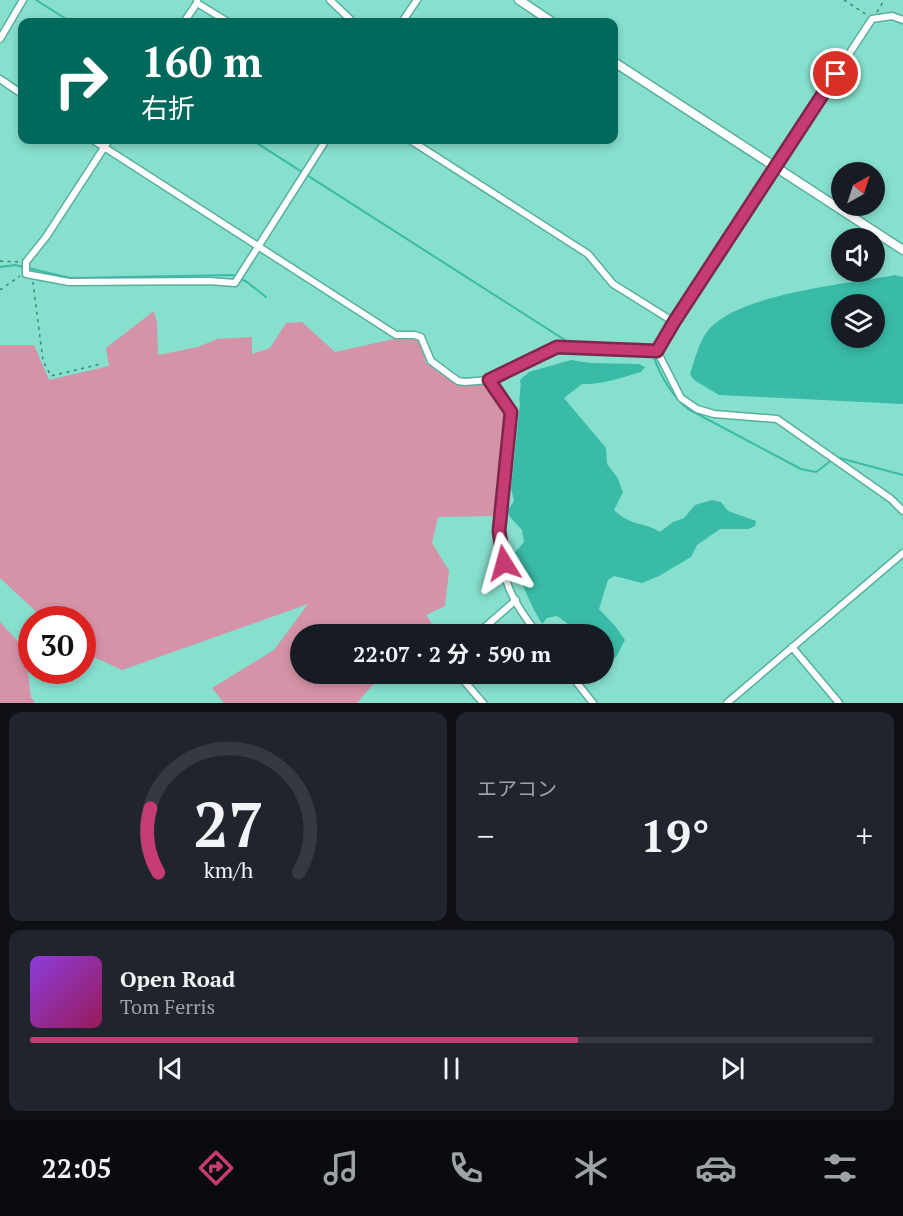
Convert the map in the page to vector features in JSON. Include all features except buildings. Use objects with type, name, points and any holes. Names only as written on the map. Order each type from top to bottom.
[{"type":"street","points":[[0,39],[23,0]]},
{"type":"street","points":[[330,0],[349,18]]},
{"type":"street","points":[[405,18],[417,0]]},
{"type":"street","points":[[519,0],[546,18]]},
{"type":"street","points":[[186,18],[197,1],[222,18]]},
{"type":"street","points":[[657,351],[872,18],[892,16],[903,20]]},
{"type":"street","points":[[618,65],[903,250]]},
{"type":"street","points":[[0,80],[18,91]]},
{"type":"street","points":[[99,144],[396,335],[414,334],[421,337],[431,361],[458,381],[489,380],[557,347],[657,351]]},
{"type":"street","points":[[106,144],[46,237],[26,262],[29,275],[69,282],[209,280],[234,283],[323,144]]},
{"type":"street","points":[[416,144],[588,254],[613,284],[674,322]]},
{"type":"street","points":[[657,351],[681,398],[697,409],[714,414],[777,419],[891,499],[903,512]]},
{"type":"street","points":[[489,380],[511,412],[499,531],[506,579],[532,624]]},
{"type":"street","points":[[727,703],[903,553]]},
{"type":"street","points":[[488,624],[516,600]]},
{"type":"street","points":[[792,647],[839,703]]},
{"type":"street","points":[[467,684],[483,703]]},
{"type":"street","points":[[578,684],[593,703]]},
{"type":"path","points":[[844,0],[872,18],[884,0]]},
{"type":"path","points":[[0,261],[26,262]]},
{"type":"path","points":[[0,290],[19,277],[29,275],[43,362],[51,376],[101,364]]},
{"type":"shaded area","points":[[895,275],[903,277],[903,404],[719,395],[694,380],[690,374],[706,333],[725,316],[771,298],[850,282],[885,282],[885,277]]},
{"type":"shaded area","points":[[154,311],[157,323],[158,355],[198,347],[217,339],[252,337],[252,354],[270,348],[286,323],[302,322],[335,352],[394,339],[420,340],[426,363],[457,385],[486,385],[508,415],[496,516],[438,517],[432,543],[449,571],[445,606],[426,615],[432,624],[293,624],[308,604],[122,670],[96,658],[96,606],[30,606],[0,578],[0,345],[34,345],[49,380],[109,366],[106,348]]},
{"type":"shaded area","points":[[571,360],[591,363],[639,364],[645,367],[641,372],[612,380],[582,384],[564,398],[606,448],[607,464],[617,477],[623,492],[614,510],[632,522],[660,532],[673,522],[684,518],[695,505],[712,500],[721,502],[728,511],[756,521],[755,526],[748,529],[720,529],[697,545],[691,557],[642,583],[614,576],[608,580],[599,609],[613,624],[568,624],[557,616],[547,618],[542,624],[510,558],[524,542],[522,530],[509,516],[508,510],[514,501],[511,488],[520,404],[520,380],[529,372]]},
{"type":"shaded area","points":[[0,622],[18,641],[18,684],[29,684],[31,697],[35,703],[0,703]]},
{"type":"shaded area","points":[[614,625],[625,640],[614,659]]},
{"type":"shaded area","points":[[290,628],[290,684],[373,684],[357,703],[224,703],[212,688],[274,650]]},
{"type":"waterway","points":[[36,0],[65,18]]},
{"type":"waterway","points":[[258,144],[568,342],[651,345],[664,380],[688,409],[801,469],[816,472],[832,460]]},
{"type":"waterway","points":[[0,267],[15,265],[70,278],[233,275],[247,282],[266,297]]},
{"type":"waterway","points":[[836,457],[903,475]]},
{"type":"route","points":[[504,563],[499,531],[511,412],[489,380],[557,347],[657,351],[836,74]]}]
